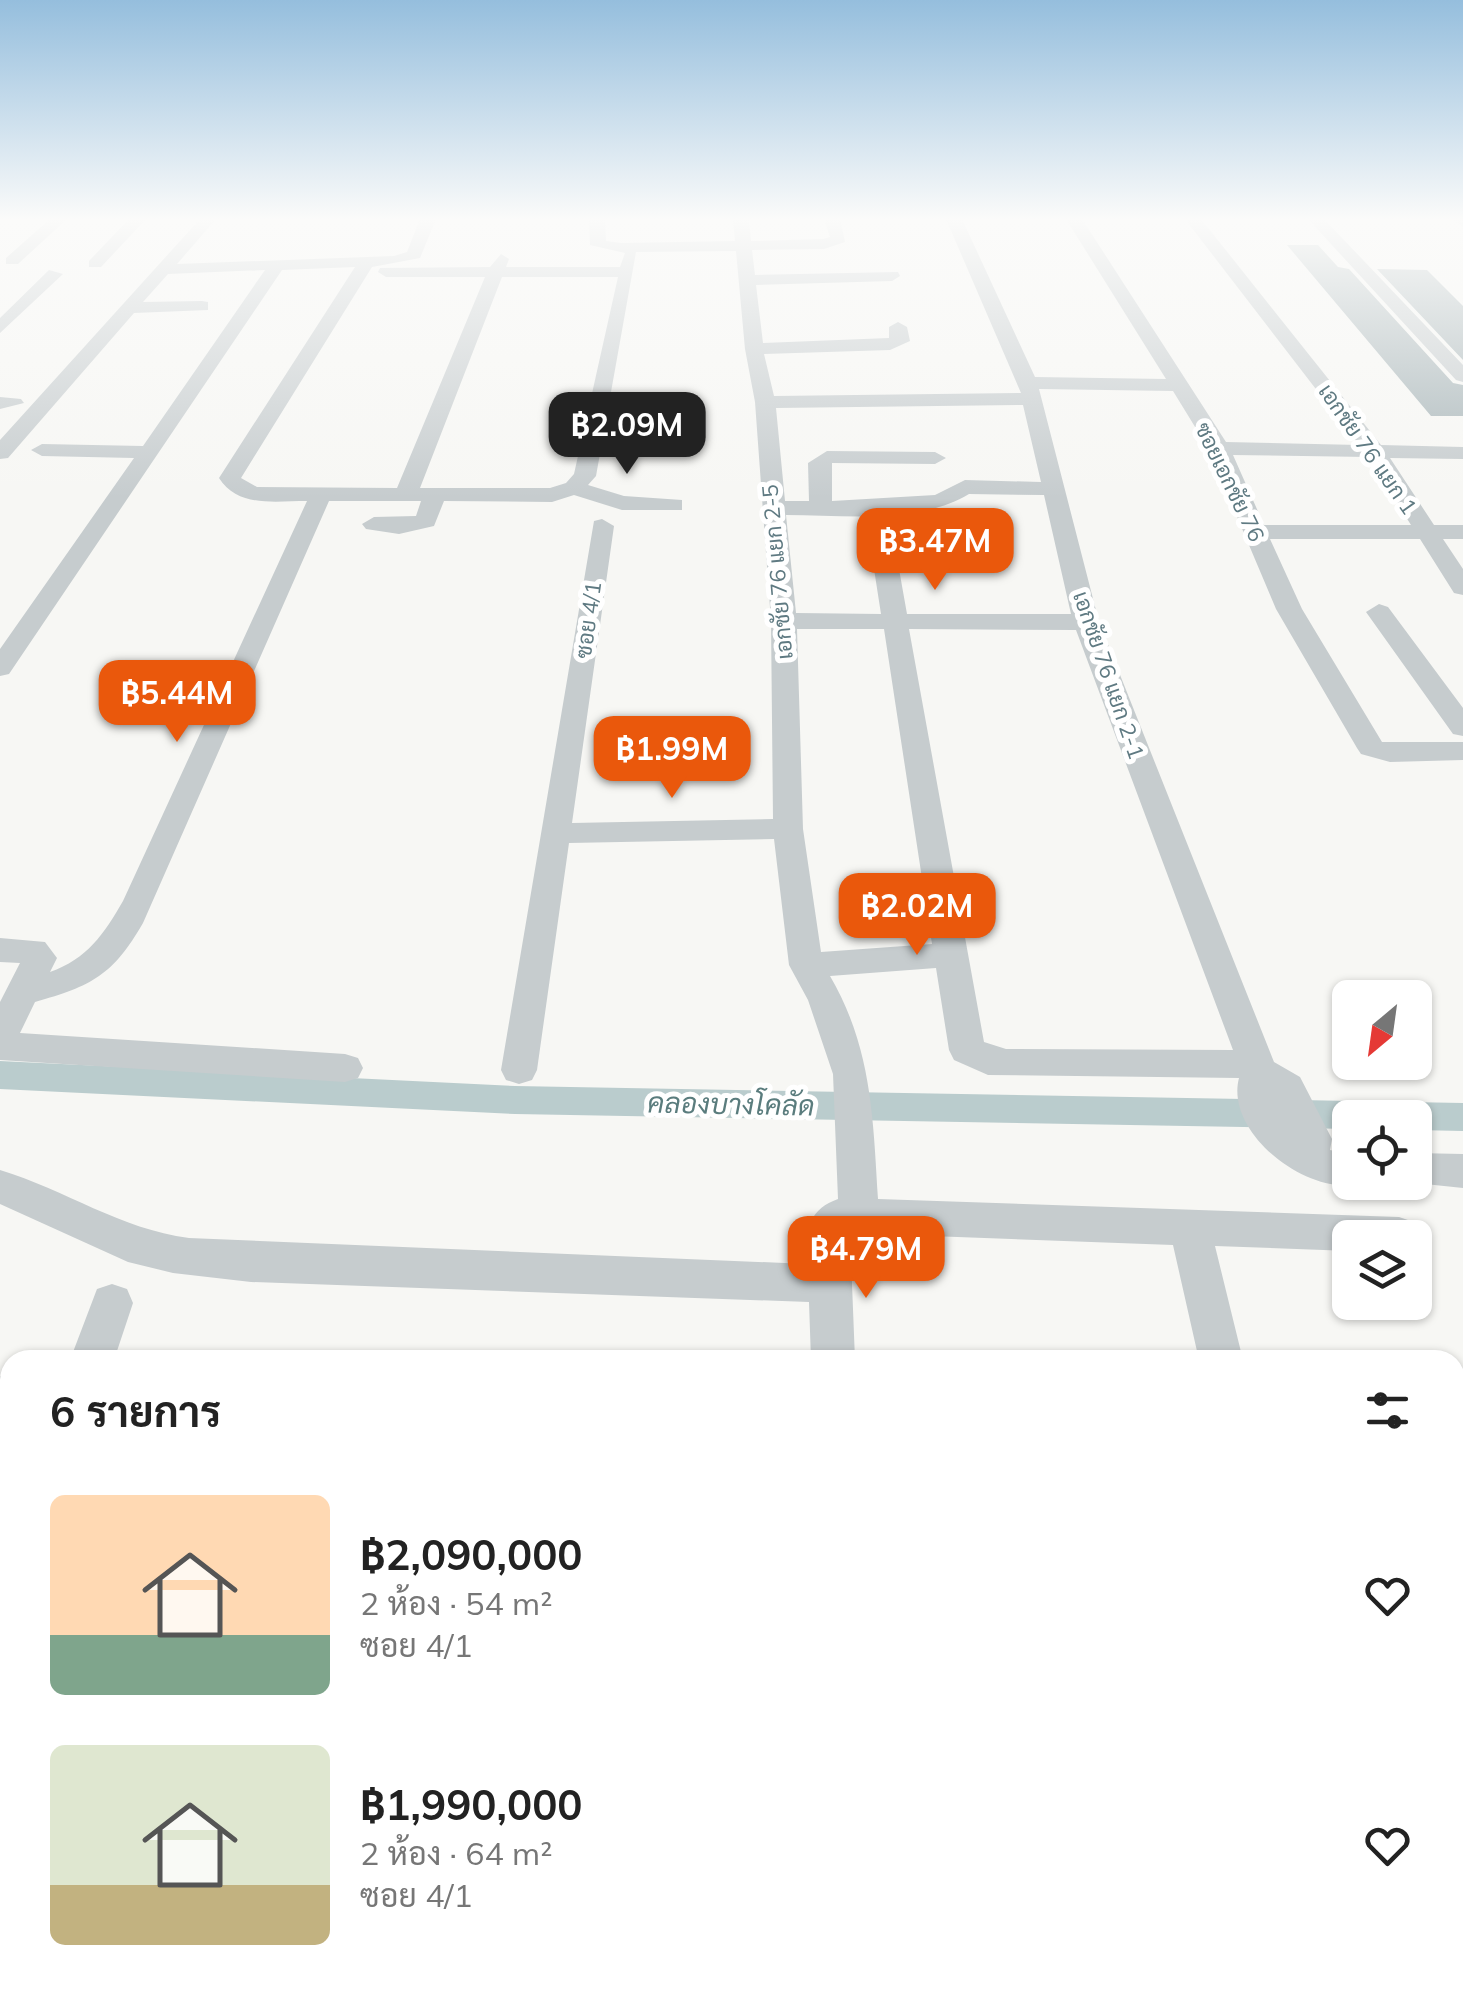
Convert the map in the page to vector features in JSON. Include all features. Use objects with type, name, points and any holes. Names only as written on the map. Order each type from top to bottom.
[{"type":"street","points":[[0,453],[125,312]]},
{"type":"street","points":[[0,668],[244,312]]},
{"type":"street","points":[[335,312],[230,478],[236,487],[254,494],[552,494],[574,488],[622,502],[674,505]]},
{"type":"street","points":[[406,494],[480,312]]},
{"type":"street","points":[[574,488],[585,476],[619,312]]},
{"type":"street","name":"เอกชัย 76 แยก 2-5","points":[[751,312],[765,402],[784,622],[788,829],[806,966],[826,1000],[851,1074],[858,1141],[859,1215]]},
{"type":"street","name":"เอกชัย 76 แยก 2-1","points":[[995,312],[1030,391],[1086,622],[1264,1078],[1300,1146],[1332,1162]]},
{"type":"street","name":"ซอยเอกชัย 76","points":[[1133,312],[1218,448],[1289,609],[1375,750],[1463,751]]},
{"type":"street","name":"เอกชัย 76 แยก 1","points":[[1266,312],[1375,451],[1463,588]]},
{"type":"street","points":[[1403,312],[1463,376]]},
{"type":"street","points":[[754,349],[890,344],[900,341],[898,327]]},
{"type":"street","points":[[765,402],[1179,385]]},
{"type":"street","points":[[1218,448],[1463,453]]},
{"type":"street","points":[[42,450],[148,452]]},
{"type":"street","points":[[821,508],[819,463],[827,457],[935,458]]},
{"type":"street","points":[[772,508],[925,504],[942,501],[965,487],[1055,488]]},
{"type":"street","points":[[22,993],[73,980],[107,956],[139,900],[321,494]]},
{"type":"street","points":[[374,524],[400,527],[426,521],[435,494]]},
{"type":"street","points":[[879,524],[892,620],[967,1050],[988,1061],[1264,1078]]},
{"type":"street","name":"ซอย 4/1","points":[[519,1070],[602,526]]},
{"type":"street","points":[[1256,532],[1463,532]]},
{"type":"street","points":[[1379,612],[1463,728]]},
{"type":"street","points":[[784,622],[1086,622]]},
{"type":"street","points":[[556,833],[788,829]]},
{"type":"street","points":[[0,950],[39,954],[0,1037]]},
{"type":"street","points":[[806,966],[948,954]]},
{"type":"street","points":[[0,1046],[345,1068]]},
{"type":"street","points":[[1432,1171],[1463,1172]]},
{"type":"street","points":[[0,1187],[45,1200],[131,1245],[180,1256],[251,1263],[829,1284]]},
{"type":"street","points":[[832,1350],[826,1228],[842,1215],[1332,1232]]},
{"type":"street","points":[[1189,1226],[1219,1350]]},
{"type":"street","points":[[95,1350],[112,1302]]},
{"type":"building","points":[[1343,312],[1388,312],[1453,383],[1463,385],[1463,416],[1431,416]]},
{"type":"building","points":[[1418,312],[1463,312],[1463,360]]},
{"type":"waterway","name":"คลองบางโคลัด","points":[[0,1075],[515,1100],[1463,1117]]}]
